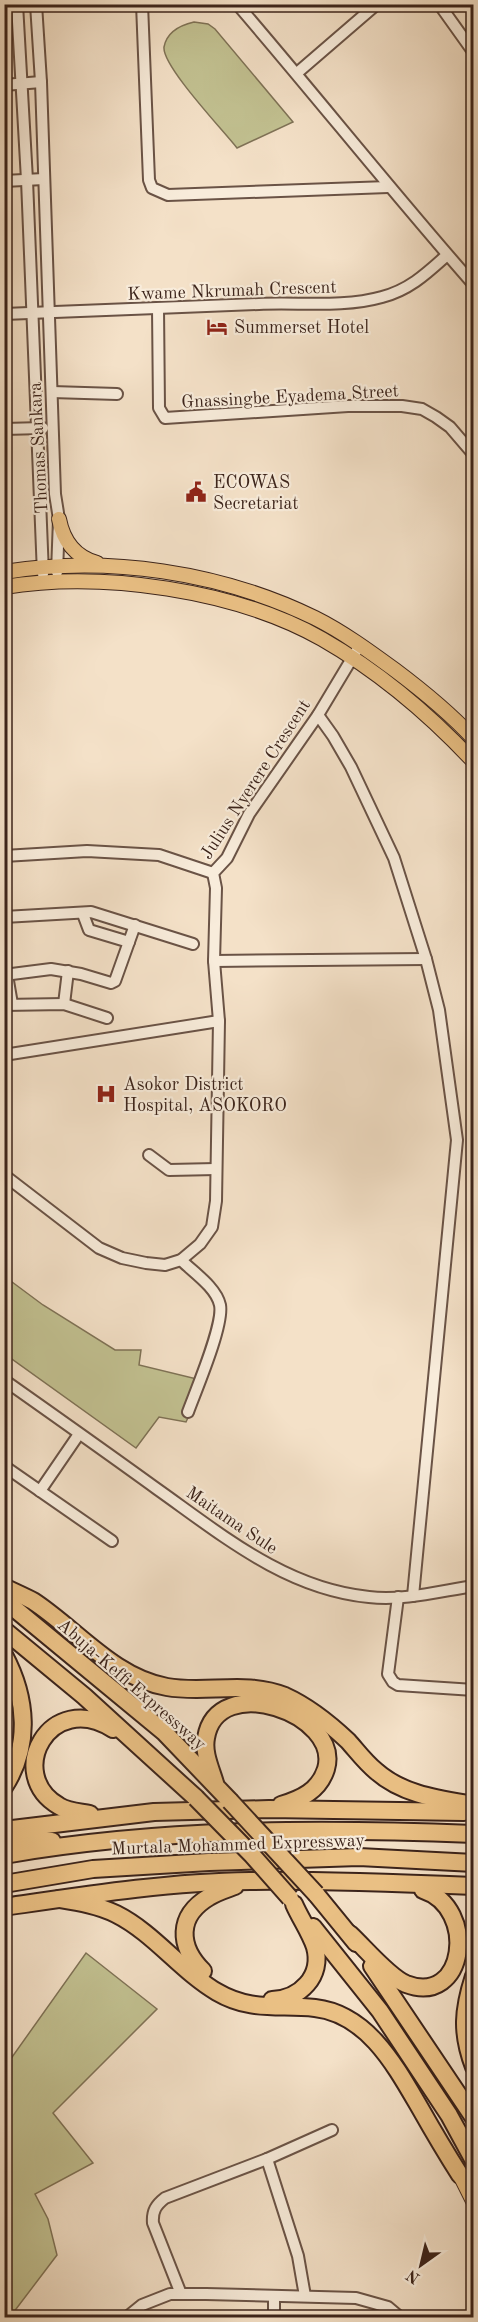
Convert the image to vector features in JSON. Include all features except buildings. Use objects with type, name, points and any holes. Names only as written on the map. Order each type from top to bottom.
[{"type":"highway","points":[[4,1579],[100,1653],[135,1676],[167,1687],[236,1687],[259,1689],[285,1696],[321,1718],[347,1740],[376,1771],[402,1788],[428,1797],[474,1805]]},
{"type":"highway","points":[[4,1587],[33,1601]]},
{"type":"highway","name":"Abuja-Keffi Expressway","points":[[4,1595],[10,1604],[164,1732],[316,1894],[350,1934]]},
{"type":"highway","points":[[4,1630],[76,1689],[144,1750],[196,1798],[252,1855],[380,2011],[449,2115],[474,2161]]},
{"type":"highway","points":[[4,1655],[16,1682],[23,1712],[24,1733],[20,1757],[4,1787]]},
{"type":"highway","points":[[217,1787],[208,1760],[206,1739],[209,1726],[225,1708],[240,1703],[256,1703],[292,1714],[309,1725],[320,1736],[326,1751],[327,1764],[318,1785],[310,1793],[299,1800],[269,1809]]},
{"type":"highway","points":[[109,1817],[71,1811],[58,1806],[43,1792],[36,1777],[35,1763],[41,1742],[50,1730],[62,1722],[84,1718],[106,1725],[144,1750]]},
{"type":"highway","name":"Murtala Mohammed Expressway","points":[[4,1830],[154,1812],[269,1809],[474,1812]]},
{"type":"highway","name":"Murtala Mohammed Expressway","points":[[4,1856],[83,1844],[193,1833],[297,1830],[474,1834]]},
{"type":"highway","points":[[4,1839],[83,1844]]},
{"type":"highway","name":"Murtala Mohammed Expressway","points":[[4,1884],[93,1869],[209,1862],[359,1857],[474,1863]]},
{"type":"highway","points":[[140,1888],[209,1862]]},
{"type":"highway","points":[[248,1881],[209,1897],[194,1909],[185,1929],[185,1946],[188,1955],[207,1975],[228,1989],[247,1996],[272,2000],[285,1999],[297,1994],[308,1984],[317,1960],[315,1949],[292,1901]]},
{"type":"highway","name":"Murtala Mohammed Expressway","points":[[4,1907],[140,1888],[248,1881],[474,1886]]},
{"type":"highway","points":[[350,1934],[397,1979],[420,1987],[437,1985],[452,1977],[463,1965],[471,1949],[471,1932],[465,1916],[453,1904],[434,1893],[368,1882]]},
{"type":"highway","points":[[59,1899],[85,1903],[116,1914],[133,1924],[215,1991],[234,2001],[256,2007],[315,2008],[331,2011],[348,2019],[363,2030],[395,2066],[460,2175]]},
{"type":"highway","points":[[350,1934],[474,2118]]},
{"type":"highway","points":[[474,1976],[466,1999],[463,2023],[468,2052],[474,2067]]},
{"type":"highway","points":[[449,2115],[460,2175]]},
{"type":"main road","points":[[59,519],[67,543],[78,554],[105,566]]},
{"type":"main road","points":[[4,573],[57,566],[146,569],[225,585],[272,600],[314,618],[360,645],[432,699],[474,739]]},
{"type":"main road","points":[[4,587],[50,582],[130,584],[211,597],[293,626],[322,639],[397,691],[429,717],[474,762]]},
{"type":"main road","points":[[460,2175],[474,2203]]},
{"type":"street","points":[[17,4],[27,180],[43,567],[50,582]]},
{"type":"street","name":"Thomas Sankara","points":[[36,4],[55,494],[59,519],[57,566],[50,582]]},
{"type":"street","points":[[142,4],[149,180],[152,188],[168,195],[388,187]]},
{"type":"street","points":[[237,4],[297,73],[388,187],[474,285]]},
{"type":"street","points":[[297,73],[377,4]]},
{"type":"street","points":[[439,4],[474,53]]},
{"type":"street","points":[[4,85],[40,82]]},
{"type":"street","points":[[4,181],[44,179]]},
{"type":"street","name":"Kwame Nkrumah Crescent","points":[[4,314],[347,302],[380,298],[417,282],[446,255]]},
{"type":"street","name":"Gnassingbe Eyadema Street","points":[[158,308],[159,408],[162,415],[172,419],[348,406],[402,406],[422,409],[436,417],[450,427],[474,455]]},
{"type":"street","points":[[52,392],[117,394]]},
{"type":"street","points":[[4,429],[54,427]]},
{"type":"street","name":"Julius Nyerere Crescent","points":[[181,1260],[200,1244],[212,1227],[216,1201],[219,1021],[214,961],[216,888],[213,873],[227,858],[249,814],[318,715],[360,645]]},
{"type":"street","points":[[318,715],[351,767],[394,858],[426,959],[439,1010],[457,1140],[413,1596]]},
{"type":"street","points":[[4,856],[87,851],[159,855],[213,873]]},
{"type":"street","points":[[4,917],[91,912],[193,944]]},
{"type":"street","points":[[83,914],[89,930],[129,942]]},
{"type":"street","points":[[107,1018],[64,1004],[8,1004],[6,975],[51,969],[111,983],[115,981],[135,926]]},
{"type":"street","points":[[214,961],[426,959]]},
{"type":"street","points":[[64,1004],[68,972]]},
{"type":"street","points":[[4,1054],[219,1021]]},
{"type":"street","points":[[149,1155],[169,1170],[216,1169]]},
{"type":"street","points":[[4,1175],[99,1248],[122,1258],[146,1263],[165,1265],[181,1260],[211,1289],[220,1305],[218,1326],[188,1412]]},
{"type":"street","name":"Maitama Sule","points":[[4,1380],[269,1566],[291,1577],[344,1593],[371,1598],[413,1596],[474,1586]]},
{"type":"street","points":[[40,1491],[80,1434]]},
{"type":"street","points":[[4,1466],[112,1541]]},
{"type":"street","points":[[399,1597],[388,1674],[390,1679],[398,1685],[474,1690]]},
{"type":"street","points":[[181,2294],[153,2223],[152,2215],[158,2203],[165,2198],[267,2159],[332,2130]]},
{"type":"street","points":[[267,2159],[298,2256],[305,2296]]},
{"type":"street","points":[[126,2318],[142,2304],[170,2294],[356,2298],[377,2302],[388,2307],[401,2318]]},
{"type":"street","points":[[274,2297],[274,2318]]},
{"type":"shaded area","points":[[194,22],[208,24],[215,29],[293,122],[237,148],[194,98],[166,56],[164,47],[171,33]]},
{"type":"shaded area","points":[[4,1276],[43,1305],[115,1350],[141,1350],[139,1365],[205,1381],[186,1422],[159,1417],[136,1448],[5,1354]]},
{"type":"shaded area","points":[[86,1953],[157,2009],[53,2113],[93,2163],[35,2194],[48,2219],[57,2255],[10,2317],[5,2317],[5,2067]]},
{"type":"place","name":"Summerset Hotel","points":[[217,327]]},
{"type":"place","name":"ECOWAS Secretariat","points":[[196,492]]},
{"type":"place","name":"Asokor District Hospital, ASOKORO","points":[[106,1094]]}]
